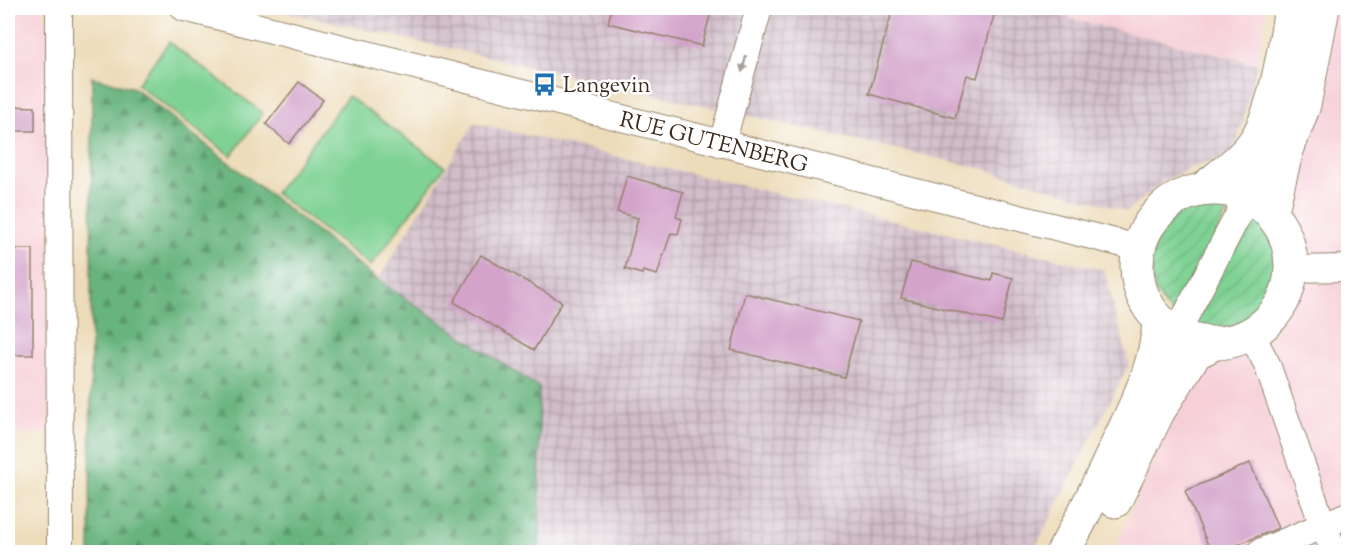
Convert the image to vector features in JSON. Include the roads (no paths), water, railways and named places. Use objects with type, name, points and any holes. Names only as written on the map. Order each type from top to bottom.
[{"type":"main road","points":[[1202,190],[1254,144],[1268,115],[1283,55],[1291,8]]},
{"type":"main road","points":[[1260,205],[1286,153],[1304,105],[1323,8]]},
{"type":"main road","points":[[1224,189],[1260,205],[1286,240],[1291,270],[1285,295],[1271,318],[1251,334],[1233,341],[1215,343],[1197,341],[1171,329],[1144,298],[1137,274],[1139,248],[1147,227],[1161,209],[1180,196],[1202,190],[1224,189]]},
{"type":"main road","points":[[1063,552],[1092,498],[1171,329]]},
{"type":"main road","points":[[1088,552],[1158,412],[1195,353],[1215,343]]},
{"type":"street","points":[[59,8],[60,552]]},
{"type":"street","name":"RUE GUTENBERG","points":[[184,8],[1139,248]]},
{"type":"street","points":[[722,144],[759,8]]},
{"type":"street","points":[[1076,552],[1128,450],[1171,329],[1260,205],[1291,94],[1306,8]]},
{"type":"street","points":[[1291,270],[1348,268]]},
{"type":"street","points":[[1251,334],[1267,364],[1323,526],[1335,552]]},
{"type":"street","points":[[1260,552],[1348,515]]},
{"type":"place","name":"Langevin","points":[[545,84]]}]
